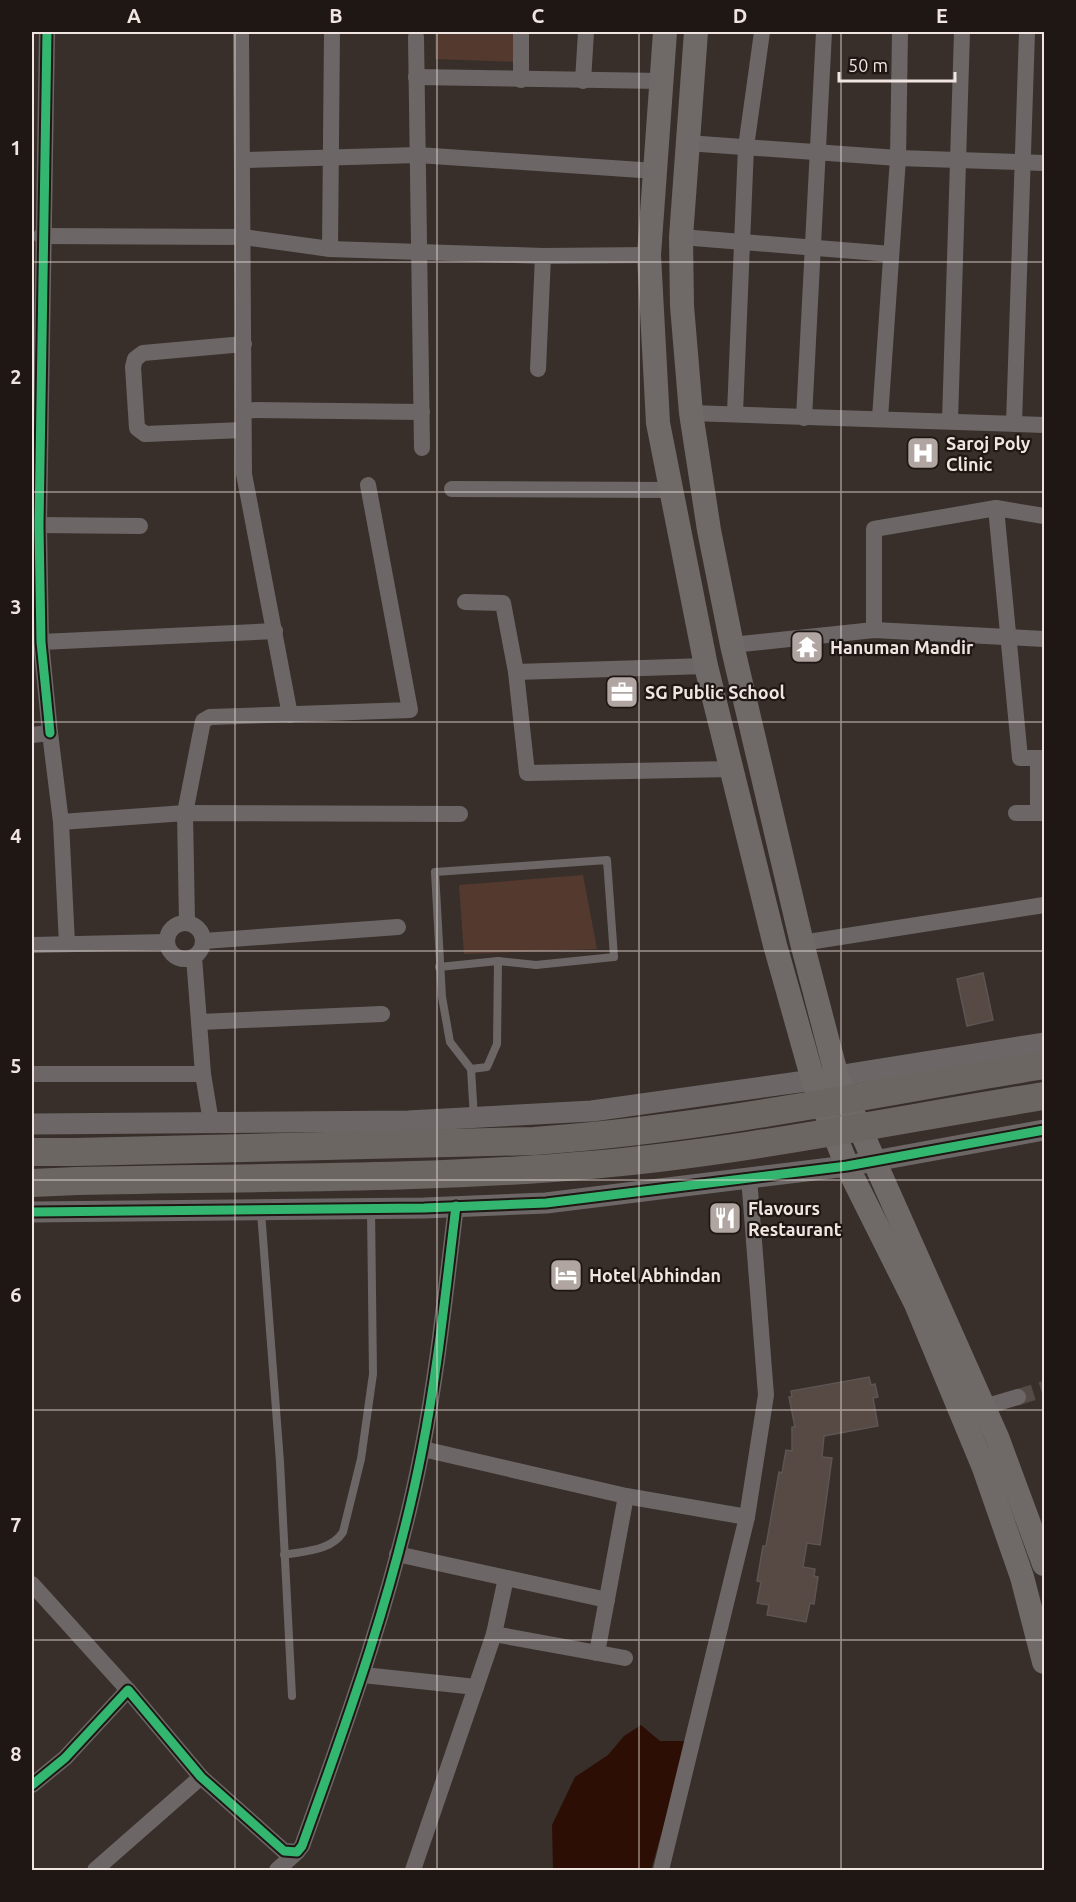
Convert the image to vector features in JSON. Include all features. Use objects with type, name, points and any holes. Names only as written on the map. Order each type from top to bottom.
[{"type":"highway","points":[[32,1152],[534,1141],[593,1137],[819,1104],[1044,1065]]},
{"type":"highway","points":[[32,1183],[466,1172],[591,1165],[836,1131],[1044,1096]]},
{"type":"main road","points":[[665,32],[649,255],[658,423],[706,666],[775,945],[813,1080],[847,1166],[916,1304],[984,1468],[1041,1630],[1044,1662]]},
{"type":"main road","points":[[696,32],[681,237],[682,306],[691,413],[709,530],[732,645],[802,943],[837,1077],[984,1407],[1044,1564]]},
{"type":"street","points":[[47,32],[41,236],[37,259],[35,493],[39,525],[36,582],[61,822],[67,944]]},
{"type":"street","points":[[241,32],[243,430],[247,490],[290,715]]},
{"type":"street","points":[[330,249],[332,32]]},
{"type":"street","points":[[521,32],[521,80]]},
{"type":"street","points":[[583,81],[586,32]]},
{"type":"street","points":[[735,413],[746,147],[762,32]]},
{"type":"street","points":[[804,418],[824,32]]},
{"type":"street","points":[[880,418],[898,158],[900,32]]},
{"type":"street","points":[[950,421],[962,32]]},
{"type":"street","points":[[1014,424],[1028,32]]},
{"type":"street","points":[[416,38],[423,448]]},
{"type":"street","points":[[416,77],[661,81]]},
{"type":"street","points":[[687,143],[898,158],[1044,163]]},
{"type":"street","points":[[243,160],[418,155],[656,171]]},
{"type":"street","points":[[41,236],[243,237],[330,249],[543,256],[649,255]]},
{"type":"street","points":[[681,237],[891,254]]},
{"type":"street","points":[[538,369],[543,256]]},
{"type":"street","points":[[243,430],[145,434],[137,428],[133,367],[135,360],[143,353],[244,344]]},
{"type":"street","points":[[244,410],[422,411]]},
{"type":"street","points":[[691,413],[1044,425]]},
{"type":"street","points":[[187,922],[185,813],[202,721],[210,717],[410,710],[368,485]]},
{"type":"street","points":[[452,489],[671,490]]},
{"type":"street","points":[[874,630],[874,529],[996,508],[1044,516]]},
{"type":"street","points":[[996,508],[1020,758],[1041,758],[1041,813],[1016,813]]},
{"type":"street","points":[[39,525],[140,526]]},
{"type":"street","points":[[465,602],[503,603],[516,672],[527,773],[732,769]]},
{"type":"street","points":[[732,645],[874,630],[1044,639]]},
{"type":"street","points":[[41,642],[275,631]]},
{"type":"street","points":[[516,672],[706,666]]},
{"type":"street","points":[[32,735],[50,733]]},
{"type":"street","points":[[61,822],[185,813],[460,814]]},
{"type":"street","points":[[802,943],[1044,905]]},
{"type":"street","points":[[187,922],[199,928],[204,941],[203,948],[194,957],[180,959],[173,955],[166,942],[172,927],[187,922]]},
{"type":"street","points":[[204,941],[398,927]]},
{"type":"street","points":[[32,945],[166,942]]},
{"type":"street","points":[[194,957],[203,1074],[211,1122]]},
{"type":"street","points":[[200,1022],[382,1014]]},
{"type":"street","points":[[32,1124],[474,1118],[592,1111],[837,1077],[1044,1043]]},
{"type":"street","points":[[32,1074],[203,1074]]},
{"type":"street","points":[[32,1212],[370,1208],[546,1203],[847,1166],[1044,1130]]},
{"type":"street","points":[[661,1870],[747,1517],[766,1395],[749,1178]]},
{"type":"street","points":[[277,1870],[302,1846],[363,1675],[397,1554],[423,1449],[444,1309],[456,1206]]},
{"type":"street","points":[[984,1407],[1018,1397]]},
{"type":"street","points":[[423,1449],[626,1496],[747,1517]]},
{"type":"street","points":[[597,1653],[626,1496]]},
{"type":"street","points":[[397,1554],[607,1600]]},
{"type":"street","points":[[413,1870],[494,1634],[506,1578]]},
{"type":"street","points":[[32,1584],[128,1690],[201,1776],[284,1851],[297,1852]]},
{"type":"street","points":[[494,1634],[625,1658]]},
{"type":"street","points":[[363,1675],[476,1687]]},
{"type":"street","points":[[32,1785],[65,1758],[128,1690]]},
{"type":"street","points":[[95,1870],[201,1776]]},
{"type":"lane","points":[[439,967],[498,961],[536,964],[614,957],[607,860],[435,872],[439,967],[450,1041],[471,1069],[474,1118]]},
{"type":"lane","points":[[471,1069],[487,1067],[497,1044],[498,961]]},
{"type":"lane","points":[[260,1208],[292,1696]]},
{"type":"lane","points":[[284,1555],[330,1546],[343,1532],[361,1459],[373,1374],[370,1208]]},
{"type":"shaded area","points":[[435,32],[515,32],[515,62],[435,59]]},
{"type":"shaded area","points":[[583,875],[597,949],[464,954],[459,885]]},
{"type":"shaded area","points":[[641,1725],[660,1741],[688,1741],[651,1870],[553,1870],[552,1825],[575,1777],[608,1755],[624,1736]]},
{"type":"building","points":[[983,973],[993,1020],[967,1026],[957,979]]},
{"type":"building","points":[[869,1377],[871,1385],[875,1384],[878,1397],[873,1398],[878,1426],[824,1436],[822,1457],[832,1458],[820,1545],[807,1543],[803,1567],[815,1569],[814,1576],[818,1577],[814,1604],[810,1603],[806,1622],[767,1615],[769,1605],[757,1603],[761,1582],[757,1581],[763,1546],[766,1546],[779,1472],[782,1473],[786,1450],[792,1451],[792,1427],[795,1427],[789,1397],[792,1397],[791,1391]]},
{"type":"tunnel","points":[[1018,1397],[1044,1389]]},
{"type":"cycle path","points":[[47,32],[39,525],[41,642],[50,733]]},
{"type":"cycle path","points":[[32,1212],[424,1208],[546,1203],[847,1166],[1044,1130]]},
{"type":"cycle path","points":[[32,1785],[65,1758],[128,1690],[201,1777],[284,1851],[297,1852],[302,1846],[370,1650],[399,1551],[433,1389],[456,1206]]},
{"type":"place","name":"Saroj Poly Clinic","points":[[923,453]]},
{"type":"place","name":"Hanuman Mandir","points":[[807,647]]},
{"type":"place","name":"SG Public School","points":[[622,692]]},
{"type":"place","name":"Flavours Restaurant","points":[[725,1218]]},
{"type":"place","name":"Hotel Abhindan","points":[[566,1275]]}]
